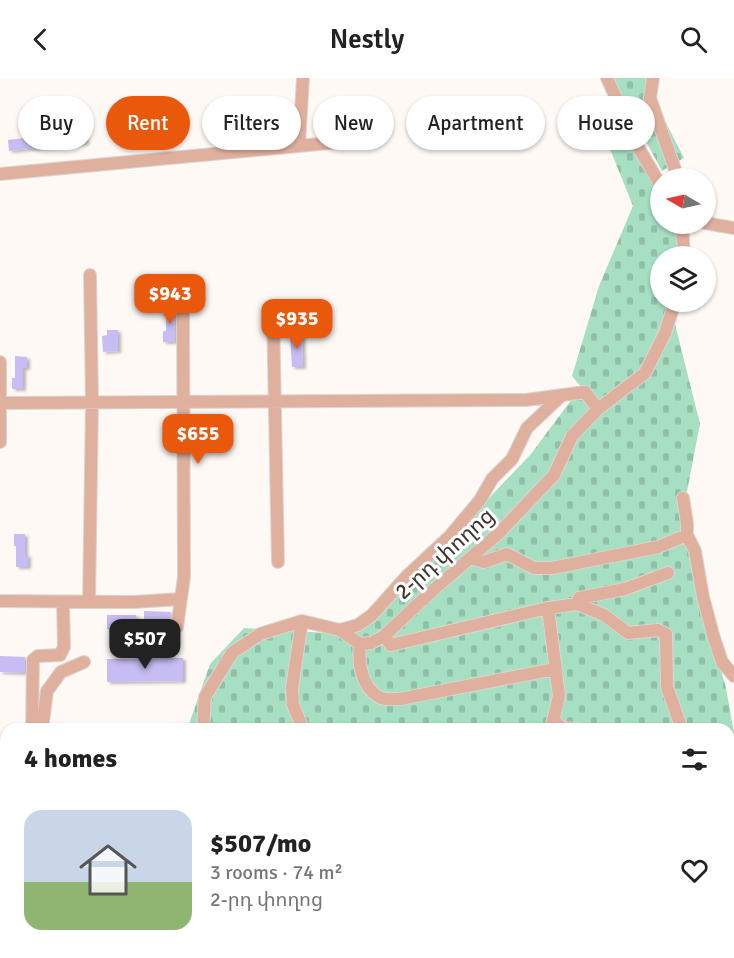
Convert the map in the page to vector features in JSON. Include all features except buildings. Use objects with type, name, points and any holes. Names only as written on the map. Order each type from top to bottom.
[{"type":"street","points":[[301,112],[303,78]]},
{"type":"street","points":[[607,78],[638,147],[650,168]]},
{"type":"street","points":[[653,78],[650,98],[674,168]]},
{"type":"street","points":[[0,174],[247,150]]},
{"type":"street","points":[[716,225],[734,228]]},
{"type":"street","points":[[89,602],[92,402],[90,275]]},
{"type":"street","points":[[177,627],[184,577],[183,299]]},
{"type":"street","name":"2-րդ փողոց","points":[[360,644],[371,643],[384,636],[499,533],[554,475],[572,436],[598,408],[645,373],[665,333],[672,312]]},
{"type":"street","points":[[273,313],[279,562]]},
{"type":"street","points":[[0,362],[0,442]]},
{"type":"street","points":[[0,403],[526,400],[585,392],[598,408]]},
{"type":"street","points":[[340,630],[358,625],[372,615],[406,577],[449,537],[480,500],[492,479],[512,459],[527,428],[561,396]]},
{"type":"street","points":[[683,498],[687,535],[695,551],[703,597],[714,638],[722,662],[734,676]]},
{"type":"street","points":[[470,558],[484,562],[507,554],[534,568],[552,568],[658,547],[687,535]]},
{"type":"street","points":[[577,604],[579,598],[625,589],[668,573]]},
{"type":"street","points":[[0,601],[89,602],[181,599]]},
{"type":"street","points":[[32,723],[33,660],[38,656],[60,655],[64,646],[63,602]]},
{"type":"street","points":[[384,636],[391,645],[577,604],[604,615],[628,633],[657,630],[666,634],[667,687],[680,723]]},
{"type":"street","points":[[548,609],[559,696],[553,723]]},
{"type":"street","points":[[300,723],[293,705],[292,688],[303,621]]},
{"type":"street","points":[[203,723],[205,697],[232,653],[260,634],[303,621],[340,630],[360,644],[358,661],[367,688],[382,699],[400,699],[555,669]]},
{"type":"street","points":[[43,723],[47,691],[61,672],[84,662]]},
{"type":"green space","points":[[612,78],[648,78],[655,96],[622,96]]},
{"type":"green space","points":[[655,96],[684,158],[667,168],[660,168],[651,150],[655,150]]},
{"type":"green space","points":[[610,150],[635,150],[650,173],[650,234],[680,234],[681,246],[650,246],[650,312],[672,312],[700,424],[683,512],[703,608],[726,688],[732,723],[189,723],[210,664],[244,628],[343,634],[369,624],[531,454],[581,387],[572,376],[599,286],[633,206]]}]
